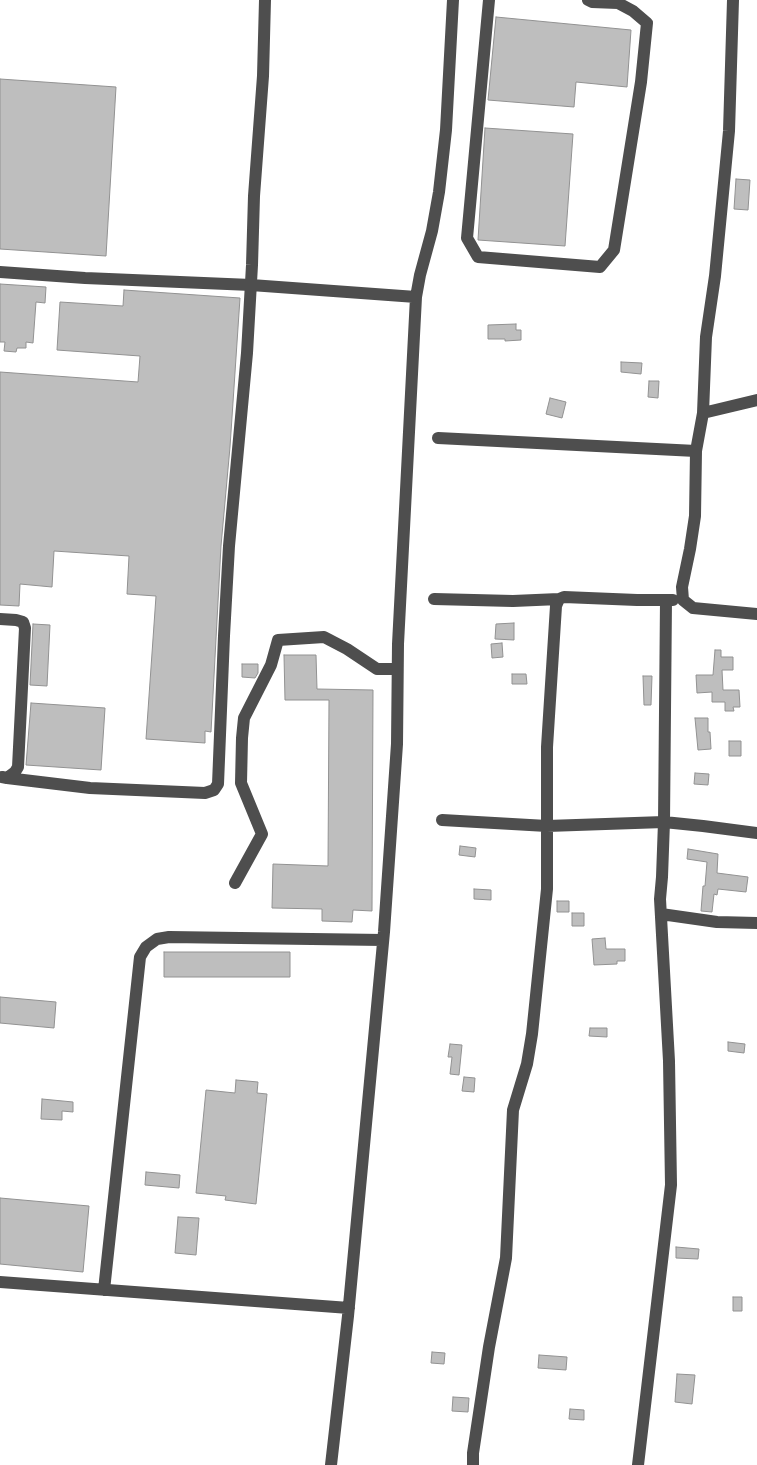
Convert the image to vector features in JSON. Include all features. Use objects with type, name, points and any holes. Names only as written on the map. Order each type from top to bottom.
[{"type":"street","points":[[4,777],[90,788],[205,793],[214,790],[218,784],[229,556],[251,285],[254,196],[263,76],[265,0]]},
{"type":"street","points":[[331,1465],[349,1308],[383,940],[397,744],[397,669],[416,296],[432,232],[439,192],[446,130],[453,0]]},
{"type":"street","points":[[489,0],[467,238],[478,257],[600,267],[614,250],[641,82],[647,23],[633,10],[618,2],[592,2],[588,0]]},
{"type":"street","points":[[683,600],[682,587],[695,516],[696,451],[703,413],[706,337],[729,131],[733,0]]},
{"type":"street","points":[[0,272],[416,296]]},
{"type":"street","points":[[703,413],[757,400]]},
{"type":"street","points":[[438,438],[696,451]]},
{"type":"street","points":[[434,599],[513,601],[559,599],[564,597],[683,600],[693,608],[757,614]]},
{"type":"street","points":[[473,1465],[473,1453],[489,1346],[506,1258],[513,1110],[527,1064],[532,1034],[547,890],[547,747],[556,606],[559,599]]},
{"type":"street","points":[[638,1465],[671,1185],[669,1061],[660,900],[664,822],[666,600]]},
{"type":"street","points":[[0,619],[23,622],[25,628],[18,767],[15,772],[4,777]]},
{"type":"street","points":[[235,883],[262,834],[242,783],[244,718],[271,664],[278,640],[324,637],[347,649],[377,669],[397,669]]},
{"type":"street","points":[[442,820],[546,826],[664,822],[757,834]]},
{"type":"street","points":[[661,914],[717,922],[757,924]]},
{"type":"street","points":[[104,1290],[140,957],[146,947],[157,939],[169,937],[383,940]]},
{"type":"street","points":[[0,1282],[349,1308]]},
{"type":"building","points":[[496,17],[631,30],[627,87],[576,82],[574,107],[488,100]]},
{"type":"building","points":[[0,79],[116,87],[106,256],[0,249]]},
{"type":"building","points":[[485,128],[573,134],[565,246],[478,240]]},
{"type":"building","points":[[736,179],[750,180],[748,210],[734,209]]},
{"type":"building","points":[[0,284],[46,287],[45,303],[36,302],[33,343],[26,342],[26,348],[17,348],[16,352],[4,351],[5,342],[0,342]]},
{"type":"building","points":[[124,290],[240,298],[221,546],[211,732],[205,731],[205,743],[146,739],[156,596],[127,594],[129,556],[54,551],[52,587],[20,584],[19,606],[0,605],[0,372],[138,382],[140,356],[57,350],[60,302],[123,306]]},
{"type":"building","points":[[516,324],[516,330],[521,330],[521,340],[488,339],[488,325]]},
{"type":"building","points":[[621,362],[642,363],[641,374],[621,372]]},
{"type":"building","points":[[649,381],[659,381],[658,398],[648,397]]},
{"type":"building","points":[[550,398],[566,402],[562,418],[546,414]]},
{"type":"building","points":[[514,623],[514,640],[495,639],[496,624]]},
{"type":"building","points":[[33,624],[50,625],[47,686],[30,685]]},
{"type":"building","points":[[502,643],[503,657],[492,658],[491,644]]},
{"type":"building","points":[[715,650],[721,650],[721,657],[733,657],[733,670],[722,670],[723,690],[739,690],[740,707],[733,707],[734,711],[725,711],[725,702],[712,702],[712,692],[697,693],[696,675],[713,675]]},
{"type":"building","points":[[284,655],[316,655],[317,689],[373,690],[372,911],[353,910],[352,922],[322,921],[322,909],[272,908],[273,864],[328,866],[329,700],[285,700]]},
{"type":"building","points":[[242,664],[258,664],[258,673],[255,678],[242,677]]},
{"type":"building","points":[[512,674],[526,674],[527,684],[512,684]]},
{"type":"building","points":[[643,676],[652,676],[651,705],[644,705]]},
{"type":"building","points":[[31,703],[105,708],[101,770],[26,765]]},
{"type":"building","points":[[695,718],[708,718],[711,749],[698,750]]},
{"type":"building","points":[[729,741],[741,741],[741,756],[729,756]]},
{"type":"building","points":[[695,773],[709,774],[708,785],[694,784]]},
{"type":"building","points":[[460,846],[476,848],[475,857],[459,855]]},
{"type":"building","points":[[688,849],[718,854],[717,873],[748,877],[746,892],[718,889],[717,895],[714,894],[712,912],[701,911],[707,862],[687,859]]},
{"type":"building","points":[[474,889],[491,890],[491,900],[474,899]]},
{"type":"building","points":[[557,901],[569,901],[569,912],[557,912]]},
{"type":"building","points":[[572,913],[584,913],[584,926],[572,926]]},
{"type":"building","points":[[605,938],[606,949],[625,949],[625,961],[617,961],[617,964],[594,965],[592,939]]},
{"type":"building","points":[[164,952],[290,952],[290,977],[164,977]]},
{"type":"building","points":[[0,997],[56,1002],[54,1028],[0,1023]]},
{"type":"building","points":[[590,1028],[607,1028],[607,1037],[589,1036]]},
{"type":"building","points":[[728,1042],[745,1044],[744,1053],[728,1051]]},
{"type":"building","points":[[450,1044],[462,1045],[459,1075],[450,1074],[452,1057],[448,1057]]},
{"type":"building","points":[[464,1077],[475,1078],[474,1092],[462,1091]]},
{"type":"building","points":[[236,1080],[258,1082],[257,1093],[267,1094],[256,1204],[225,1200],[226,1196],[196,1193],[206,1090],[235,1093]]},
{"type":"building","points":[[42,1099],[73,1102],[73,1112],[62,1111],[62,1120],[41,1119]]},
{"type":"building","points":[[146,1172],[180,1175],[179,1188],[145,1185]]},
{"type":"building","points":[[0,1198],[89,1206],[83,1272],[0,1264]]},
{"type":"building","points":[[178,1217],[199,1218],[196,1255],[175,1253]]},
{"type":"building","points":[[676,1247],[699,1249],[698,1259],[676,1258]]},
{"type":"building","points":[[733,1297],[742,1297],[742,1311],[733,1311]]},
{"type":"building","points":[[432,1352],[445,1353],[444,1364],[431,1363]]},
{"type":"building","points":[[539,1355],[567,1357],[566,1370],[538,1368]]},
{"type":"building","points":[[677,1374],[695,1375],[692,1404],[675,1402]]},
{"type":"building","points":[[453,1397],[469,1398],[468,1412],[452,1411]]},
{"type":"building","points":[[570,1409],[584,1410],[584,1420],[569,1419]]}]
